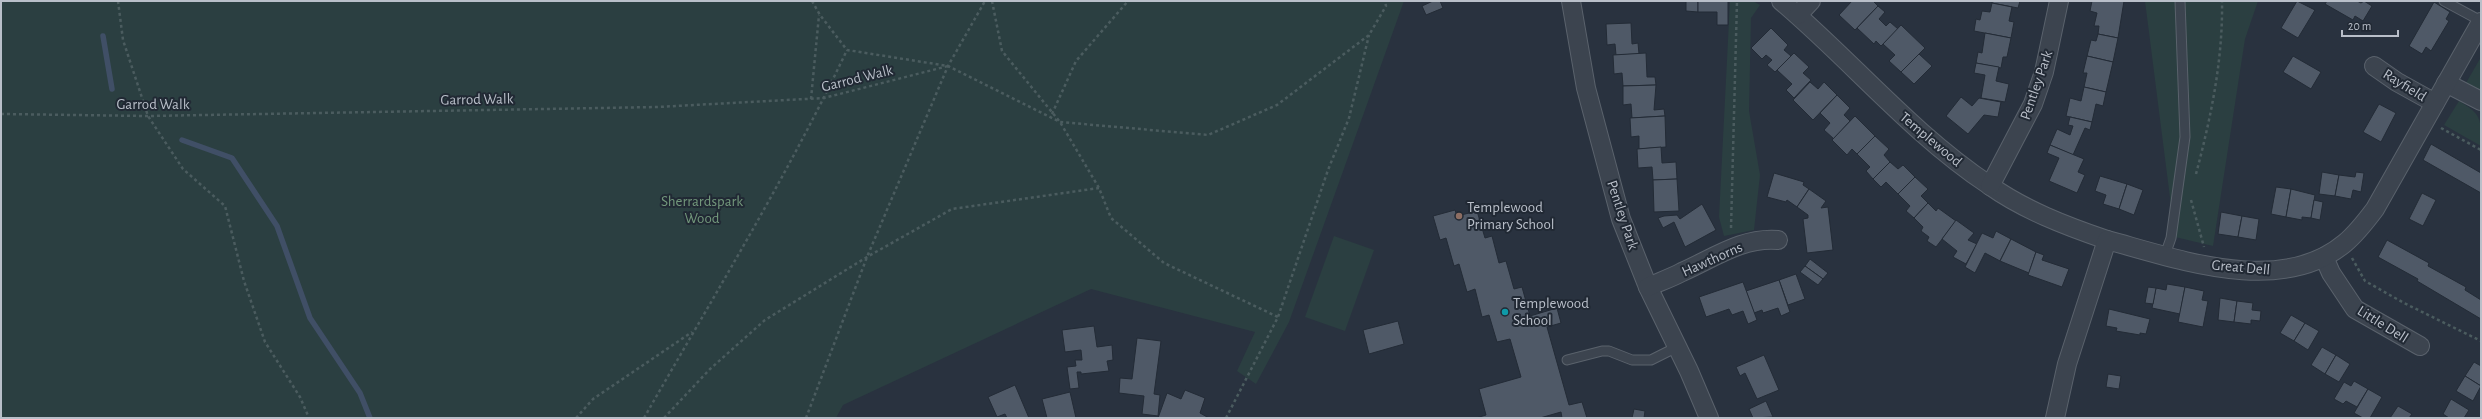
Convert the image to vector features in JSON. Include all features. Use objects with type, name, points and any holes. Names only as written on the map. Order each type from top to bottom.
[{"type":"street","name":"Pentley Park","points":[[1571,1],[1586,88],[1617,204],[1648,287],[1709,418]]},
{"type":"street","name":"Templewood","points":[[1781,1],[1915,128],[1990,186],[2051,218],[2106,240]]},
{"type":"street","points":[[1798,16],[1811,1]]},
{"type":"street","name":"Pentley Park","points":[[1990,186],[2033,104],[2044,72],[2059,1]]},
{"type":"street","name":"Great Dell","points":[[2106,240],[2208,265],[2273,272],[2299,266],[2324,257],[2344,244],[2360,230],[2376,209],[2481,22]]},
{"type":"street","name":"Rayfield","points":[[2374,66],[2397,82],[2435,103]]},
{"type":"street","points":[[2446,82],[2481,101]]},
{"type":"street","name":"Hawthorns","points":[[1648,287],[1731,248],[1765,239],[1778,240]]},
{"type":"street","points":[[2055,418],[2067,364],[2106,240]]},
{"type":"street","name":"Little Dell","points":[[2324,257],[2331,273],[2355,309],[2420,346]]},
{"type":"lane","points":[[2164,255],[2170,238],[2185,137],[2180,1]]},
{"type":"lane","points":[[2444,1],[2481,22]]},
{"type":"lane","points":[[1567,360],[1602,350],[1609,351],[1632,360],[1651,360],[1677,347]]},
{"type":"path","points":[[118,1],[123,40],[148,116],[183,169],[225,206],[244,281],[265,342],[300,397],[309,418]]},
{"type":"path","points":[[812,1],[820,15],[847,50],[948,66],[1060,122],[1208,136],[1277,105],[1369,35]]},
{"type":"path","points":[[806,418],[867,257],[948,66],[985,1]]},
{"type":"path","points":[[992,1],[1002,51],[1060,122],[1099,188],[1111,218],[1164,263],[1278,317]]},
{"type":"path","points":[[1052,114],[1076,61],[1128,1]]},
{"type":"path","points":[[1226,418],[1278,317],[1328,170],[1349,118],[1369,35],[1386,6],[1385,1]]},
{"type":"path","points":[[1731,248],[1737,1]]},
{"type":"path","points":[[2194,180],[2211,112],[2222,40],[2222,1]]},
{"type":"path","points":[[811,99],[820,15]]},
{"type":"path","points":[[644,418],[824,98],[847,50]]},
{"type":"path","name":"Garrod Walk","points":[[1,114],[148,116],[657,107],[824,98],[948,66]]},
{"type":"path","points":[[664,418],[710,369],[766,320],[867,257],[952,208],[1099,188]]},
{"type":"path","points":[[2190,195],[2208,265]]},
{"type":"path","points":[[2344,244],[2365,281],[2404,303],[2481,340]]},
{"type":"path","points":[[576,418],[593,399],[693,332]]},
{"type":"green space","name":"Sherrardspark Wood","points":[[1,1],[1404,1],[1289,322],[1256,384],[1237,371],[1255,332],[1091,289],[843,405],[836,418],[1,418]]},
{"type":"green space","points":[[1730,1],[1753,1],[1760,5],[1751,18],[1749,111],[1760,175],[1754,230],[1724,236],[1719,217]]},
{"type":"green space","points":[[2145,1],[2258,1],[2245,39],[2213,246],[2175,237]]},
{"type":"green space","points":[[2481,57],[2481,92],[2466,83]]},
{"type":"green space","points":[[2459,101],[2472,110],[2479,118],[2481,129],[2481,146],[2444,125]]},
{"type":"green space","points":[[1334,236],[1374,250],[1345,331],[1305,317]]},
{"type":"building","points":[[1433,1],[1440,1],[1443,8],[1426,15],[1422,6]]},
{"type":"building","points":[[1686,1],[1698,1],[1698,12],[1686,11]]},
{"type":"building","points":[[1698,1],[1728,1],[1728,25],[1717,25],[1717,12],[1698,12]]},
{"type":"building","points":[[1852,1],[1873,1],[1878,6],[1855,30],[1839,15]]},
{"type":"building","points":[[1992,1],[2020,1],[2018,8],[1992,3]]},
{"type":"building","points":[[2092,1],[2124,1],[2118,38],[2098,34],[2099,26],[2094,26],[2097,13],[2090,11]]},
{"type":"building","points":[[2297,1],[2315,10],[2298,38],[2281,28]]},
{"type":"building","points":[[2327,1],[2357,1],[2361,3],[2364,1],[2372,6],[2363,21],[2355,16],[2353,20],[2325,4]]},
{"type":"building","points":[[2434,2],[2450,12],[2446,19],[2449,21],[2431,51],[2426,47],[2422,54],[2409,46]]},
{"type":"building","points":[[1992,3],[2012,7],[2009,21],[2014,22],[2011,38],[1974,31],[1976,19],[1980,20],[1982,11],[1990,12]]},
{"type":"building","points":[[1878,6],[1885,12],[1879,19],[1886,26],[1890,22],[1898,29],[1881,46],[1876,41],[1874,44],[1857,28]]},
{"type":"building","points":[[1631,23],[1632,44],[1638,43],[1639,54],[1616,55],[1615,44],[1607,45],[1606,24]]},
{"type":"building","points":[[1901,25],[1925,48],[1901,72],[1889,61],[1895,55],[1883,44]]},
{"type":"building","points":[[1771,28],[1788,45],[1784,50],[1791,56],[1775,72],[1767,65],[1772,60],[1766,55],[1762,59],[1751,48]]},
{"type":"building","points":[[1985,33],[2011,38],[2007,57],[2003,57],[2001,68],[1976,63],[1978,52],[1982,53]]},
{"type":"building","points":[[2098,34],[2118,38],[2113,62],[2087,56],[2091,40],[2096,41]]},
{"type":"building","points":[[1646,53],[1647,77],[1655,77],[1656,85],[1623,86],[1622,73],[1614,74],[1613,55]]},
{"type":"building","points":[[1794,53],[1809,67],[1803,73],[1811,80],[1794,98],[1786,90],[1792,84],[1777,70]]},
{"type":"building","points":[[1919,54],[1932,66],[1914,84],[1901,72]]},
{"type":"building","points":[[2087,56],[2113,62],[2106,92],[2084,87],[2087,73],[2083,73]]},
{"type":"building","points":[[2293,56],[2321,72],[2311,89],[2283,72]]},
{"type":"building","points":[[1976,63],[1999,67],[1996,81],[2009,84],[2005,102],[1981,98],[1985,75],[1974,73]]},
{"type":"building","points":[[1810,82],[1818,89],[1824,82],[1837,95],[1813,120],[1793,100]]},
{"type":"building","points":[[1656,85],[1654,110],[1664,109],[1665,116],[1632,118],[1631,104],[1623,105],[1623,86]]},
{"type":"building","points":[[2084,87],[2106,92],[2103,106],[2096,104],[2092,122],[2066,116],[2070,98],[2081,101]]},
{"type":"building","points":[[1837,95],[1850,108],[1844,115],[1850,121],[1834,139],[1824,130],[1830,123],[1820,113]]},
{"type":"building","points":[[1961,97],[1972,106],[1979,98],[2001,102],[1998,117],[1984,115],[1968,134],[1946,116]]},
{"type":"building","points":[[2379,104],[2396,113],[2381,142],[2363,132]]},
{"type":"building","points":[[1665,116],[1666,147],[1639,149],[1639,136],[1631,137],[1630,118]]},
{"type":"building","points":[[1855,116],[1875,136],[1857,154],[1852,149],[1847,155],[1832,140]]},
{"type":"building","points":[[2070,117],[2092,122],[2090,130],[2085,128],[2073,155],[2050,145],[2057,129],[2070,135],[2073,126],[2068,125]]},
{"type":"building","points":[[1875,136],[1889,149],[1884,155],[1890,162],[1873,179],[1866,171],[1870,167],[1857,154]]},
{"type":"building","points":[[2431,144],[2481,173],[2481,193],[2423,160]]},
{"type":"building","points":[[2050,145],[2084,159],[2078,172],[2085,175],[2077,193],[2049,181],[2059,158],[2047,153]]},
{"type":"building","points":[[1661,147],[1662,163],[1676,162],[1677,179],[1653,180],[1652,167],[1638,168],[1637,149]]},
{"type":"building","points":[[1890,162],[1898,169],[1903,165],[1915,177],[1898,194],[1886,182],[1881,187],[1873,179]]},
{"type":"building","points":[[2322,172],[2339,175],[2335,196],[2319,194]]},
{"type":"building","points":[[2356,172],[2364,173],[2361,192],[2353,190],[2351,199],[2335,196],[2339,175],[2355,177]]},
{"type":"building","points":[[1774,173],[1804,182],[1803,185],[1809,189],[1797,207],[1787,200],[1786,202],[1767,197]]},
{"type":"building","points":[[2100,176],[2127,184],[2119,209],[2103,204],[2106,195],[2095,191]]},
{"type":"building","points":[[1915,177],[1928,189],[1921,196],[1928,203],[1914,218],[1906,211],[1910,206],[1898,194]]},
{"type":"building","points":[[1677,179],[1679,211],[1654,212],[1653,180]]},
{"type":"building","points":[[2127,184],[2143,190],[2134,215],[2119,209]]},
{"type":"building","points":[[2276,187],[2291,189],[2286,217],[2271,214]]},
{"type":"building","points":[[1809,189],[1826,201],[1821,208],[1828,207],[1833,250],[1807,253],[1803,219],[1808,218],[1808,215],[1797,207]]},
{"type":"building","points":[[2291,189],[2315,195],[2311,218],[2302,217],[2302,220],[2286,217]]},
{"type":"building","points":[[2422,193],[2436,200],[2423,226],[2409,219]]},
{"type":"building","points":[[2314,200],[2323,202],[2320,220],[2311,218]]},
{"type":"building","points":[[1928,203],[1936,211],[1938,208],[1956,221],[1936,247],[1927,241],[1929,237],[1921,231],[1923,227],[1914,218]]},
{"type":"building","points":[[1702,204],[1716,230],[1685,247],[1674,222],[1663,228],[1658,218],[1677,215],[1680,219]]},
{"type":"building","name":"Templewood School","points":[[1455,210],[1457,216],[1477,211],[1485,238],[1492,236],[1499,263],[1506,261],[1514,289],[1522,287],[1530,316],[1557,308],[1561,323],[1547,327],[1569,405],[1582,402],[1587,418],[1562,418],[1561,412],[1540,418],[1476,418],[1486,415],[1479,389],[1521,377],[1510,339],[1497,342],[1489,315],[1482,317],[1475,289],[1467,292],[1459,264],[1454,266],[1446,238],[1440,240],[1433,216]]},
{"type":"building","points":[[2221,212],[2242,216],[2238,237],[2218,234]]},
{"type":"building","points":[[2242,216],[2259,219],[2256,240],[2238,237]]},
{"type":"building","points":[[1956,220],[1974,233],[1968,240],[1977,244],[1966,264],[1953,257],[1957,251],[1942,239]]},
{"type":"building","points":[[1996,231],[2011,239],[2000,261],[1985,253],[1975,273],[1965,267],[1982,233],[1993,238]]},
{"type":"building","points":[[2011,239],[2036,252],[2029,273],[2000,261]]},
{"type":"building","points":[[2387,240],[2429,263],[2428,266],[2466,287],[2465,290],[2481,300],[2481,319],[2417,281],[2418,279],[2378,257]]},
{"type":"building","points":[[2036,252],[2044,255],[2042,260],[2069,269],[2062,287],[2028,275]]},
{"type":"building","points":[[1810,259],[1828,273],[1823,279],[1805,266]]},
{"type":"building","points":[[1805,266],[1823,279],[1818,285],[1800,272]]},
{"type":"building","points":[[1796,274],[1805,299],[1788,305],[1779,280]]},
{"type":"building","points":[[1779,280],[1790,312],[1781,316],[1778,308],[1763,313],[1762,310],[1754,313],[1746,291]]},
{"type":"building","points":[[1743,282],[1757,320],[1748,324],[1743,311],[1732,315],[1729,309],[1706,317],[1699,297]]},
{"type":"building","points":[[2167,284],[2185,287],[2180,314],[2152,308],[2156,288],[2166,290]]},
{"type":"building","points":[[2148,287],[2156,288],[2153,304],[2145,303]]},
{"type":"building","points":[[2185,287],[2204,291],[2202,300],[2208,301],[2203,327],[2178,322]]},
{"type":"building","points":[[2220,298],[2237,301],[2234,322],[2218,320]]},
{"type":"building","points":[[2237,301],[2253,303],[2252,310],[2261,311],[2260,321],[2251,320],[2251,324],[2234,322]]},
{"type":"building","points":[[2109,309],[2150,319],[2146,334],[2140,333],[2140,335],[2116,331],[2117,328],[2106,326]]},
{"type":"building","points":[[2291,315],[2305,323],[2294,341],[2280,333]]},
{"type":"building","points":[[1398,321],[1404,344],[1369,354],[1363,330]]},
{"type":"building","points":[[2305,323],[2319,331],[2308,350],[2294,341]]},
{"type":"building","points":[[1094,326],[1097,347],[1112,345],[1113,360],[1107,361],[1109,371],[1081,374],[1081,372],[1077,372],[1079,388],[1070,389],[1067,367],[1076,366],[1075,360],[1082,360],[1081,350],[1065,352],[1062,330]]},
{"type":"building","points":[[1137,338],[1161,341],[1154,394],[1160,395],[1158,416],[1142,414],[1144,396],[1119,393],[1120,378],[1132,379]]},
{"type":"building","points":[[2322,347],[2336,355],[2325,374],[2311,365]]},
{"type":"building","points":[[1764,355],[1779,390],[1757,399],[1745,373],[1740,376],[1736,367]]},
{"type":"building","points":[[2336,355],[2350,364],[2339,382],[2325,374]]},
{"type":"building","points":[[2474,362],[2481,366],[2481,386],[2465,376]]},
{"type":"building","points":[[2108,374],[2121,376],[2119,389],[2106,387]]},
{"type":"building","points":[[2465,376],[2481,386],[2473,401],[2456,391]]},
{"type":"building","points":[[2354,381],[2368,389],[2357,407],[2346,401],[2343,404],[2334,399],[2344,382],[2351,386]]},
{"type":"building","points":[[1015,385],[1029,418],[1007,418],[1005,414],[997,417],[988,397]]},
{"type":"building","points":[[2368,389],[2382,397],[2370,418],[2363,418],[2354,413]]},
{"type":"building","points":[[1185,390],[1205,398],[1200,413],[1209,418],[1158,418],[1167,393],[1181,399]]},
{"type":"building","points":[[1070,392],[1076,418],[1047,418],[1042,399]]},
{"type":"building","points":[[2451,399],[2469,410],[2464,418],[2449,418],[2443,414]]},
{"type":"building","points":[[1766,401],[1773,417],[1753,418],[1749,409]]},
{"type":"building","points":[[2398,406],[2412,414],[2409,418],[2390,418]]},
{"type":"building","points":[[1634,409],[1645,411],[1644,418],[1632,418]]},
{"type":"waterway","points":[[103,36],[112,89]]},
{"type":"waterway","points":[[182,140],[232,158],[277,226],[310,318],[360,393],[370,418]]},
{"type":"place","name":"Templewood Primary School","points":[[1459,216]]},
{"type":"place","name":"Templewood School","points":[[1505,312]]}]
